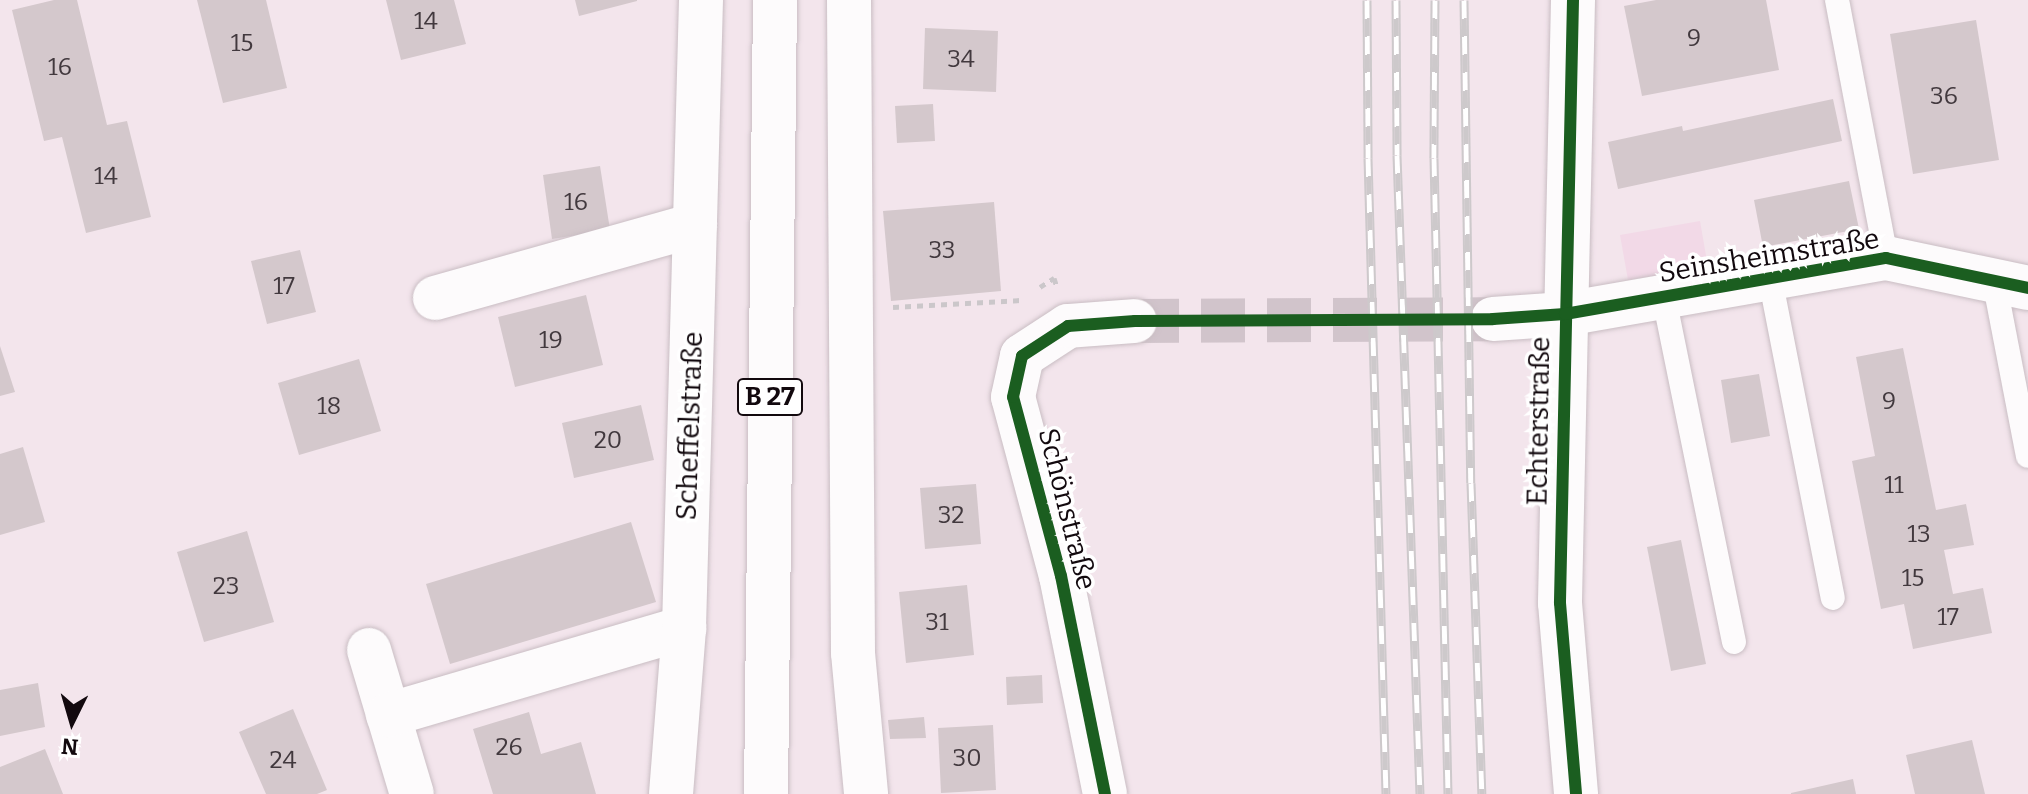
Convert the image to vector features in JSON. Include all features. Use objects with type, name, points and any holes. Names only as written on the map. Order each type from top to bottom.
[{"type":"street","name":"Scheffelstraße","points":[[671,794],[684,628],[701,0]]},
{"type":"street","name":"B 27","points":[[766,794],[775,0]]},
{"type":"street","points":[[849,0],[853,653],[866,794]]},
{"type":"street","name":"Echterstraße","points":[[1573,0],[1560,603],[1576,794]]},
{"type":"street","points":[[435,298],[695,225]]},
{"type":"street","name":"Seinsheimstraße","points":[[1565,314],[1886,258],[2011,284]]},
{"type":"street","points":[[1493,319],[1565,314]]},
{"type":"street","name":"Schönstraße","points":[[1105,794],[1061,576],[1013,397],[1022,356],[1068,326],[1135,321]]},
{"type":"street","points":[[388,715],[684,628]]},
{"type":"street","points":[[369,650],[412,794]]},
{"type":"lane","name":"Seinsheimstraße","points":[[1837,0],[1886,258]]},
{"type":"lane","name":"Seinsheimstraße","points":[[1770,278],[1833,598]]},
{"type":"lane","name":"Seinsheimstraße","points":[[2011,284],[2028,456]]},
{"type":"lane","name":"Seinsheimstraße","points":[[1664,298],[1734,642]]},
{"type":"path","points":[[851,309],[1021,301],[1054,278]]},
{"type":"shaded area","points":[[1700,221],[1708,267],[1628,280],[1620,235]]},
{"type":"building","points":[[54,0],[77,0],[107,125],[127,121],[151,217],[86,233],[62,137],[44,141],[12,10]]},
{"type":"building","points":[[197,0],[266,0],[287,88],[223,103]]},
{"type":"building","points":[[386,0],[454,0],[466,44],[401,60]]},
{"type":"building","points":[[575,0],[637,0],[637,1],[579,16]]},
{"type":"building","points":[[1656,0],[1766,0],[1779,70],[1642,96],[1624,6]]},
{"type":"building","points":[[1976,20],[1999,160],[1913,174],[1890,34]]},
{"type":"building","points":[[925,28],[998,31],[996,92],[923,89]]},
{"type":"building","points":[[1833,99],[1842,141],[1618,189],[1608,142],[1682,126],[1683,131]]},
{"type":"building","points":[[933,104],[935,141],[897,143],[895,106]]},
{"type":"building","points":[[600,166],[610,230],[552,239],[543,175]]},
{"type":"building","points":[[1849,181],[1859,229],[1763,247],[1754,200]]},
{"type":"building","points":[[994,202],[1001,291],[891,301],[883,211]]},
{"type":"building","points":[[300,250],[316,312],[267,324],[251,261]]},
{"type":"building","points":[[586,295],[603,365],[515,387],[498,317]]},
{"type":"building","points":[[0,346],[15,392],[0,396]]},
{"type":"building","points":[[1903,348],[1936,510],[1966,504],[1974,545],[1944,550],[1953,594],[1983,588],[1992,633],[1913,649],[1904,604],[1881,609],[1852,461],[1875,456],[1856,357]]},
{"type":"building","points":[[359,359],[381,431],[299,455],[278,383]]},
{"type":"building","points":[[1759,374],[1770,436],[1731,443],[1721,380]]},
{"type":"building","points":[[641,405],[654,460],[574,478],[562,423]]},
{"type":"building","points":[[23,447],[45,522],[0,535],[0,454]]},
{"type":"building","points":[[976,484],[981,544],[925,549],[920,488]]},
{"type":"building","points":[[631,522],[656,602],[450,664],[426,584]]},
{"type":"building","points":[[247,531],[274,622],[204,642],[177,552]]},
{"type":"building","points":[[1681,540],[1706,664],[1671,671],[1647,547]]},
{"type":"building","points":[[967,585],[974,655],[906,663],[899,592]]},
{"type":"building","points":[[1042,675],[1043,703],[1007,705],[1006,677]]},
{"type":"building","points":[[38,683],[45,727],[0,736],[0,690]]},
{"type":"building","points":[[293,709],[327,790],[317,794],[266,794],[239,732]]},
{"type":"building","points":[[529,712],[541,754],[581,742],[596,794],[493,794],[473,729]]},
{"type":"building","points":[[924,717],[926,738],[890,739],[888,720]]},
{"type":"building","points":[[993,725],[996,790],[941,793],[938,728]]},
{"type":"building","points":[[1972,740],[1985,794],[1915,794],[1906,755]]},
{"type":"building","points":[[45,749],[63,794],[0,794],[0,767]]},
{"type":"building","points":[[1853,779],[1856,794],[1791,794],[1791,793]]},
{"type":"tunnel","points":[[1135,321],[1493,319]]},
{"type":"railway","points":[[1367,0],[1368,158],[1386,794]]},
{"type":"railway","points":[[1396,0],[1397,155],[1420,794]]},
{"type":"railway","points":[[1435,0],[1434,158],[1448,794]]},
{"type":"railway","points":[[1464,0],[1471,483],[1482,794]]},
{"type":"cycle path","points":[[1573,0],[1560,603],[1576,794]]},
{"type":"cycle path","points":[[1105,794],[1061,576],[1013,397],[1022,356],[1068,326],[1135,321],[1493,319],[1565,314],[1886,258],[2028,288]]}]
